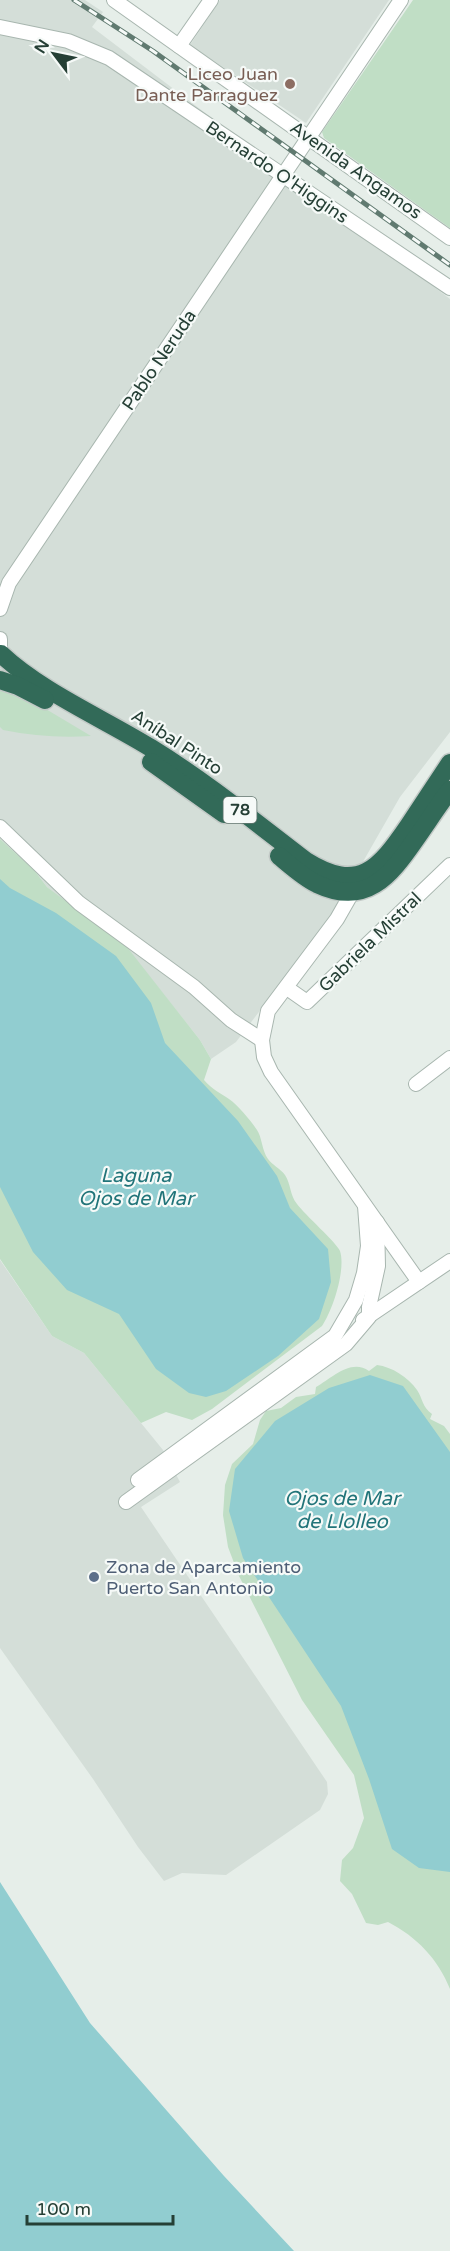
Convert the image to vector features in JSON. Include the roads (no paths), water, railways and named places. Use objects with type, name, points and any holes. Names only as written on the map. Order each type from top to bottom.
[{"type":"highway","name":"Aníbal Pinto","points":[[0,655],[35,680],[179,765],[320,870],[343,876],[356,883]]},
{"type":"highway","name":"Aníbal Pinto","points":[[0,680],[28,690],[151,762],[205,799],[315,883],[334,889],[356,883],[377,883],[393,871],[450,790]]},
{"type":"highway","points":[[356,883],[388,855],[450,763]]},
{"type":"street","name":"Avenida Angamos","points":[[114,0],[450,238]]},
{"type":"street","points":[[179,46],[210,0]]},
{"type":"street","name":"Pablo Neruda","points":[[0,609],[4,586],[402,0]]},
{"type":"street","name":"Bernardo O'Higgins","points":[[0,27],[68,41],[96,51],[122,66],[450,288]]},
{"type":"street","points":[[0,639],[0,655]]},
{"type":"street","points":[[0,827],[79,903],[194,987],[231,1020],[262,1040]]},
{"type":"street","name":"Gabriela Mistral","points":[[287,988],[307,1002],[450,865]]},
{"type":"street","points":[[356,883],[337,919],[268,1011],[262,1040],[264,1057],[271,1072],[419,1282]]},
{"type":"street","points":[[416,1084],[450,1058]]},
{"type":"street","points":[[335,1336],[356,1300],[364,1274],[368,1232],[363,1202]]},
{"type":"street","points":[[126,1502],[346,1344],[369,1317],[378,1266],[377,1221]]},
{"type":"street","points":[[138,1480],[335,1336],[369,1317],[450,1262]]},
{"type":"water","name":"Laguna Ojos de Mar","points":[[0,879],[10,888],[56,913],[116,956],[151,1003],[165,1043],[238,1121],[277,1176],[290,1208],[328,1249],[331,1282],[319,1319],[278,1356],[226,1391],[206,1397],[189,1393],[156,1369],[119,1314],[67,1290],[33,1252],[0,1187]]},
{"type":"water","name":"Ojos de Mar de Llolleo","points":[[370,1375],[403,1386],[450,1452],[450,1872],[419,1868],[392,1849],[369,1779],[341,1706],[243,1558],[229,1511],[235,1469],[275,1421],[329,1388]]},
{"type":"water","points":[[0,1882],[90,2023],[224,2176],[294,2251],[0,2251]]},
{"type":"railway","points":[[74,0],[153,51],[450,265]]},
{"type":"place","name":"Liceo Juan Dante Parraguez","points":[[290,84]]},
{"type":"place","name":"Zona de Aparcamiento Puerto San Antonio","points":[[94,1577]]}]
